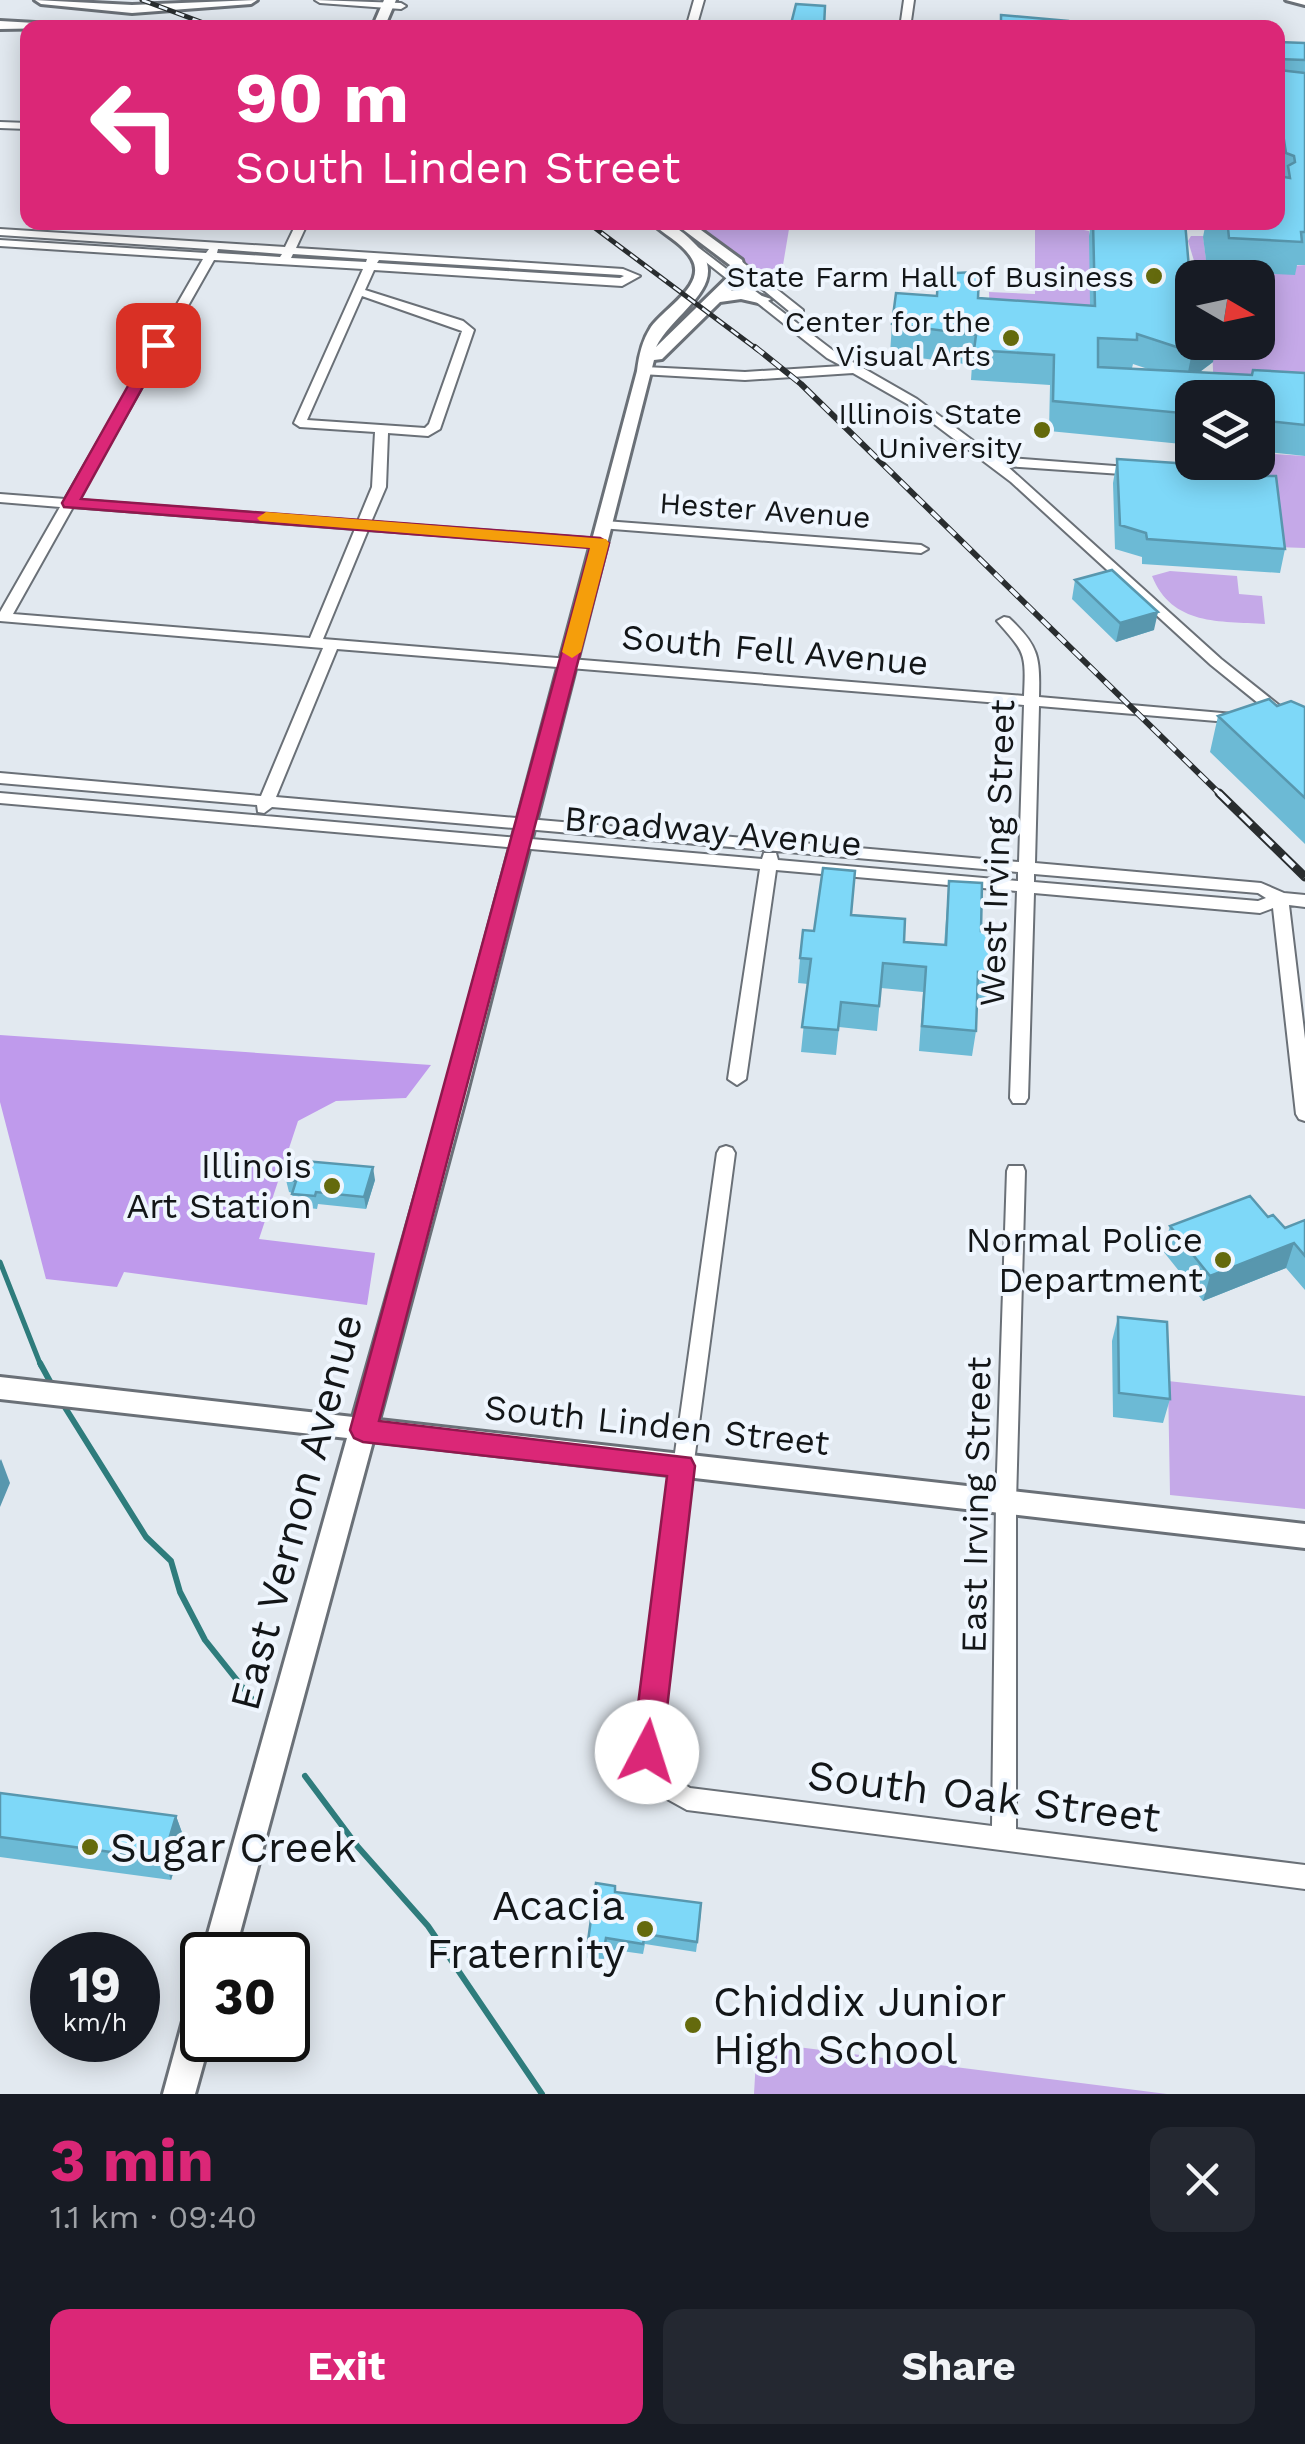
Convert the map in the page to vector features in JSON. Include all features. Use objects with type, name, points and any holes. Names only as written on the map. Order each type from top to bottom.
[{"type":"main road","points":[[41,0],[156,9],[251,0]]},
{"type":"main road","points":[[1292,0],[1305,1]]},
{"type":"main road","name":"East Vernon Avenue","points":[[224,1932],[456,1092],[654,337],[698,290],[704,278],[702,264],[679,230]]},
{"type":"main road","points":[[646,372],[670,339],[718,298],[737,271],[681,230]]},
{"type":"main road","points":[[718,298],[734,294],[762,300]]},
{"type":"main road","name":"South Linden Street","points":[[1,1388],[1305,1536]]},
{"type":"main road","points":[[180,2094],[188,2062]]},
{"type":"street","points":[[320,0],[396,3]]},
{"type":"street","points":[[0,243],[45,240],[53,230]]},
{"type":"street","points":[[286,256],[299,230]]},
{"type":"street","points":[[0,232],[45,240],[623,272],[634,276],[622,282],[372,261]]},
{"type":"street","points":[[2,617],[213,251]]},
{"type":"street","points":[[358,292],[468,330],[432,430],[424,434],[300,422],[358,292],[372,261]]},
{"type":"street","points":[[737,271],[762,300],[832,355],[913,402],[993,461],[1216,662],[1297,722],[1305,734]]},
{"type":"street","points":[[737,271],[844,351],[856,369]]},
{"type":"street","points":[[646,372],[745,376],[856,369]]},
{"type":"street","points":[[254,820],[269,802],[382,474],[378,449],[382,431]]},
{"type":"street","points":[[993,461],[1146,472]]},
{"type":"street","name":"Hester Avenue","points":[[0,498],[363,525],[921,550]]},
{"type":"street","name":"South Fell Avenue","points":[[2,617],[1297,722]]},
{"type":"street","name":"West Irving Street","points":[[1004,621],[1031,651],[1019,1098]]},
{"type":"street","name":"Broadway Avenue","points":[[4,779],[269,802],[769,866],[1260,907],[1280,898]]},
{"type":"street","name":"Broadway Avenue","points":[[8,799],[30,781]]},
{"type":"street","name":"Broadway Avenue","points":[[8,799],[254,820],[772,846],[1261,888],[1280,898],[1305,900]]},
{"type":"street","points":[[737,1079],[772,846]]},
{"type":"street","points":[[1280,898],[1305,1114]]},
{"type":"street","points":[[681,1466],[726,1153]]},
{"type":"street","name":"East Irving Street","points":[[1004,1840],[1006,1502],[1016,1171]]},
{"type":"street","name":"South Oak Street","points":[[681,1466],[649,1718],[648,1764],[657,1781],[687,1798],[1305,1877]]},
{"type":"shaded area","points":[[698,230],[789,230],[779,289]]},
{"type":"shaded area","points":[[1035,230],[1089,231],[1092,272],[1088,273],[1088,283],[1094,284],[1095,300],[1090,300],[1090,311],[1175,292],[1175,336],[990,320],[989,292],[1035,294]]},
{"type":"shaded area","points":[[1191,236],[1203,236],[1206,259],[1214,260],[1194,260],[1188,241]]},
{"type":"shaded area","points":[[1305,265],[1305,404],[1275,402],[1275,380],[1213,380],[1213,360],[1275,360],[1275,267]]},
{"type":"shaded area","points":[[1275,454],[1305,456],[1305,548],[1276,547],[1224,480],[1275,480]]},
{"type":"shaded area","points":[[1170,571],[1237,576],[1239,594],[1262,596],[1265,624],[1215,621],[1185,612],[1161,592],[1152,576]]},
{"type":"shaded area","points":[[0,1035],[431,1065],[406,1098],[336,1101],[298,1121],[259,1239],[375,1253],[367,1305],[124,1272],[117,1287],[46,1279],[0,1102]]},
{"type":"shaded area","points":[[1168,1381],[1305,1396],[1305,1509],[1170,1495]]},
{"type":"shaded area","points":[[758,2042],[1167,2094],[754,2094]]},
{"type":"building","points":[[796,4],[825,6],[824,20],[792,20]]},
{"type":"building","points":[[1001,15],[1057,20],[1001,20]]},
{"type":"building","points":[[1285,42],[1305,43],[1305,60],[1285,59]]},
{"type":"building","points":[[1285,71],[1305,73],[1302,242],[1229,238],[1228,230],[1285,230],[1285,177],[1290,178],[1288,166],[1295,162],[1294,156],[1286,153]]},
{"type":"building","points":[[1093,230],[1186,230],[1188,260],[1175,260],[1175,346],[1137,334],[1137,340],[1098,338],[1098,367],[1252,375],[1253,370],[1305,373],[1305,425],[1275,422],[1275,380],[1175,380],[1175,412],[1053,401],[1054,355],[974,350],[976,335],[892,324],[896,293],[937,296],[938,274],[974,272],[974,276],[979,276],[978,298],[1095,306]]},
{"type":"building","points":[[1117,459],[1175,463],[1175,480],[1275,480],[1276,476],[1285,549],[1147,539],[1146,533],[1120,525]]},
{"type":"building","points":[[1112,570],[1158,612],[1120,623],[1075,580]]},
{"type":"building","points":[[1269,699],[1277,706],[1291,701],[1305,707],[1305,798],[1218,716]]},
{"type":"building","points":[[823,868],[855,871],[851,915],[905,919],[904,942],[946,945],[949,881],[982,883],[981,931],[996,932],[994,974],[978,972],[976,1031],[922,1026],[926,967],[883,963],[879,1006],[841,1002],[838,1030],[802,1027],[811,959],[800,958],[803,930],[814,931]]},
{"type":"building","points":[[293,1160],[373,1167],[364,1197],[292,1194],[296,1181],[286,1180]]},
{"type":"building","points":[[1250,1196],[1268,1217],[1273,1215],[1285,1228],[1305,1220],[1305,1256],[1294,1243],[1210,1276],[1170,1226]]},
{"type":"building","points":[[1118,1317],[1167,1322],[1170,1399],[1119,1393]]},
{"type":"building","points":[[0,1793],[176,1816],[163,1859],[0,1837]]},
{"type":"building","name":"Acacia Fraternity","points":[[596,1883],[615,1886],[615,1892],[701,1903],[697,1942],[645,1934],[643,1944],[606,1938],[604,1949],[587,1948]]},
{"type":"waterway","points":[[0,1262],[41,1366]]},
{"type":"waterway","points":[[40,1363],[53,1387]]},
{"type":"waterway","points":[[61,1401],[146,1537],[171,1561],[180,1592],[205,1640],[252,1699]]},
{"type":"waterway","points":[[305,1776],[358,1847],[428,1926],[542,2094]]},
{"type":"railway","points":[[142,0],[196,20]]},
{"type":"railway","points":[[598,230],[758,350]]},
{"type":"railway","points":[[755,347],[801,384],[1222,796]]},
{"type":"railway","points":[[1219,793],[1305,877]]},
{"type":"slow traffic","points":[[266,518],[600,543],[572,652]]},
{"type":"place","name":"State Farm Hall of Business","points":[[1154,276]]},
{"type":"place","name":"Center for the Visual Arts","points":[[1011,338]]},
{"type":"place","name":"Illinois State University","points":[[1042,430]]},
{"type":"place","name":"Illinois Art Station","points":[[332,1186]]},
{"type":"place","name":"Normal Police Department","points":[[1223,1260]]},
{"type":"place","name":"Sugar Creek","points":[[90,1847]]},
{"type":"place","name":"Acacia Fraternity","points":[[645,1929]]},
{"type":"place","name":"Chiddix Junior High School","points":[[693,2025]]},
{"type":"route","points":[[158,345],[70,503],[600,543],[363,1430],[681,1466],[647,1752]]}]
